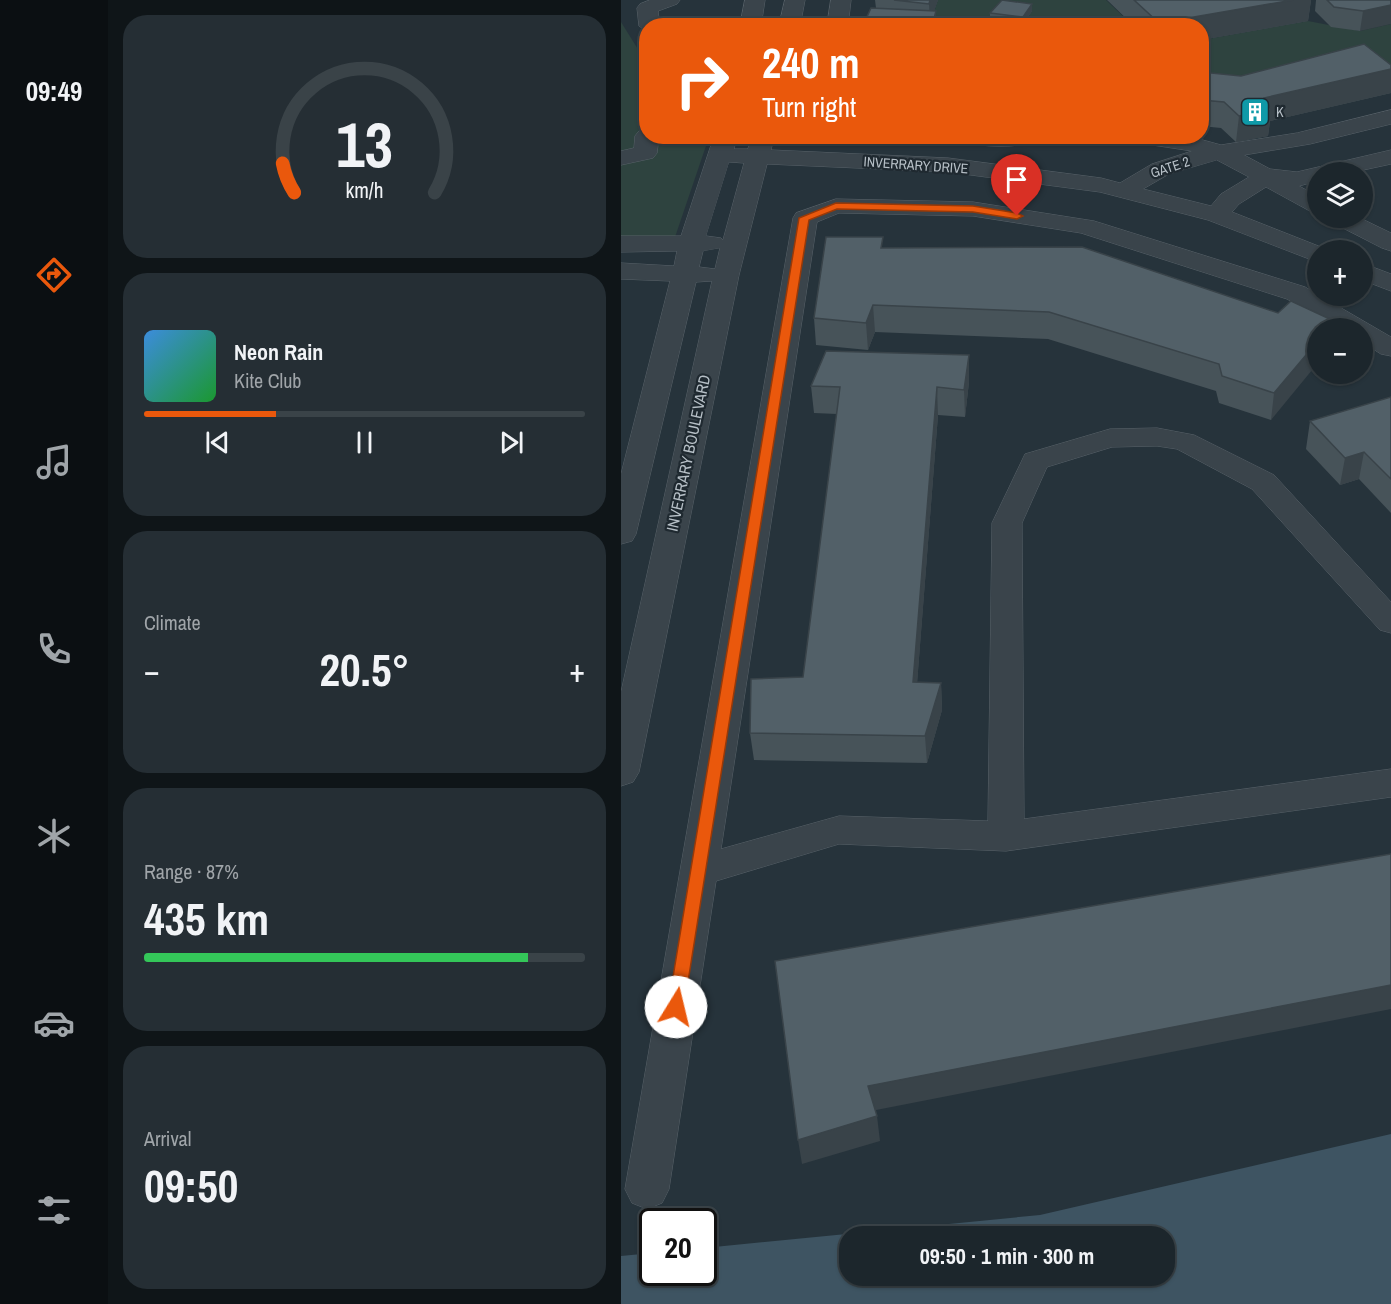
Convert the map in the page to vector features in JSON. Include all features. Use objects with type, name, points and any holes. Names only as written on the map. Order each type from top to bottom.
[{"type":"street","points":[[649,18],[647,9],[670,0]]},
{"type":"street","points":[[752,18],[755,0]]},
{"type":"street","points":[[791,18],[795,0]]},
{"type":"street","points":[[838,18],[841,0]]},
{"type":"street","name":"GATE 2","points":[[1126,190],[1146,174],[1219,152],[1285,142],[1391,117]]},
{"type":"street","points":[[621,158],[645,153],[646,144]]},
{"type":"street","points":[[1192,144],[1219,152],[1267,176],[1307,200]]},
{"type":"street","points":[[621,534],[691,244],[723,146]]},
{"type":"street","name":"INVERRARY DRIVE","points":[[723,146],[760,146],[948,165],[1126,190],[1217,215],[1307,250]]},
{"type":"street","name":"INVERRARY BOULEVARD","points":[[621,772],[726,275],[760,146]]},
{"type":"street","points":[[1369,162],[1391,157]]},
{"type":"street","points":[[1217,215],[1230,199],[1267,176],[1297,179],[1307,176]]},
{"type":"street","points":[[647,1189],[804,218],[836,206],[973,209],[1085,226],[1296,293],[1340,318]]},
{"type":"street","points":[[1362,228],[1391,243]]},
{"type":"street","points":[[621,244],[735,242]]},
{"type":"street","points":[[621,272],[726,275]]},
{"type":"street","points":[[1373,276],[1391,283]]},
{"type":"street","points":[[1373,337],[1391,348]]},
{"type":"street","points":[[1006,836],[1007,523],[1035,461],[1110,438],[1157,437],[1184,441],[1263,482],[1391,622]]},
{"type":"street","points":[[697,871],[839,830],[1006,836],[1391,783]]},
{"type":"green space","points":[[938,0],[1106,0],[1125,18],[932,18]]},
{"type":"green space","points":[[1308,21],[1360,31],[1391,24],[1391,93],[1360,69],[1209,96],[1209,39]]},
{"type":"green space","points":[[621,22],[639,51],[639,144],[707,144],[673,243],[621,244]]},
{"type":"water","points":[[1391,1134],[1391,1304],[621,1304],[621,1256],[639,1254],[639,1286],[717,1286],[717,1247],[839,1235],[839,1286],[1175,1286],[1175,1226],[928,1226],[1040,1215]]},
{"type":"building","points":[[894,0],[930,0],[929,4]]},
{"type":"building","points":[[1002,0],[1032,4],[1023,17],[990,13]]},
{"type":"building","points":[[1134,0],[1293,0],[1188,18],[1154,18]]},
{"type":"building","points":[[1327,0],[1391,0],[1391,5],[1363,11],[1334,7]]},
{"type":"building","points":[[871,8],[936,11],[934,18],[866,18]]},
{"type":"building","points":[[1364,44],[1391,65],[1391,69],[1264,98],[1271,110],[1239,116],[1224,102],[1209,101],[1209,73],[1241,76]]},
{"type":"building","points":[[826,237],[883,237],[881,248],[1082,247],[1278,313],[1291,301],[1328,318],[1307,318],[1307,354],[1274,393],[1222,376],[1219,364],[1049,312],[873,305],[866,323],[814,318]]},
{"type":"building","points":[[826,351],[969,355],[964,390],[937,387],[913,682],[941,683],[925,736],[750,733],[751,679],[803,677],[840,387],[811,386]]},
{"type":"building","points":[[1391,397],[1391,479],[1364,452],[1345,458],[1310,421]]},
{"type":"building","points":[[1391,854],[1391,985],[868,1086],[877,1116],[798,1140],[775,961]]},
{"type":"place","name":"K","points":[[1255,112]]},
{"type":"route","points":[[676,1007],[804,218],[836,206],[973,209],[1017,216]]}]
